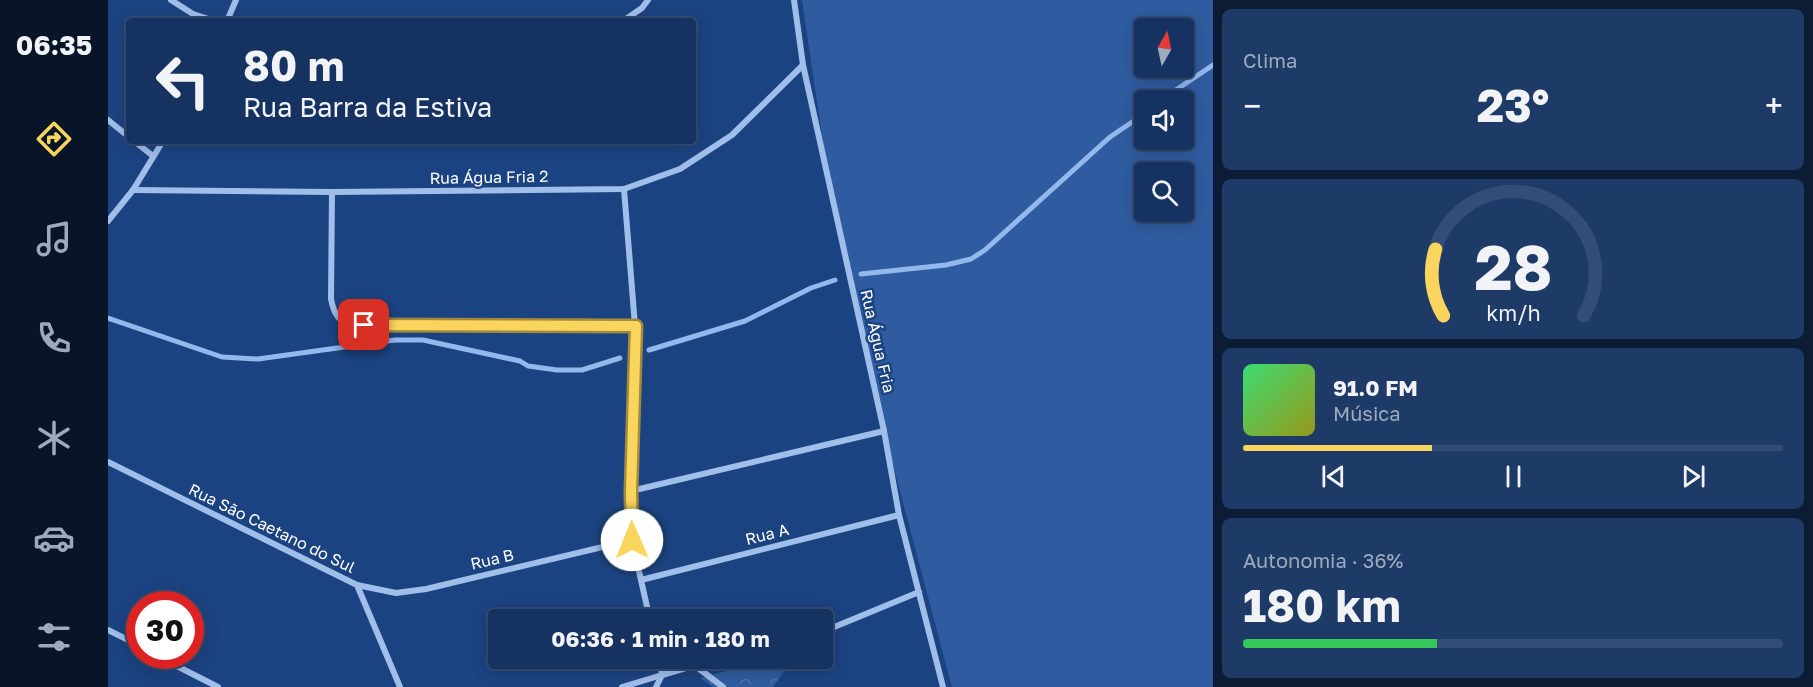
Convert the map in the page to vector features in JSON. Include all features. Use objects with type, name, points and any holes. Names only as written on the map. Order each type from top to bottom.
[{"type":"street","points":[[171,0],[193,14],[206,18]]},
{"type":"street","points":[[228,18],[236,0]]},
{"type":"street","points":[[627,18],[642,8],[648,0]]},
{"type":"street","name":"Rua Água Fria","points":[[794,0],[802,65],[884,431],[899,515],[943,687]]},
{"type":"street","name":"Rua Água Fria 2","points":[[133,190],[332,192],[624,189],[680,169],[732,135],[802,65]]},
{"type":"street","points":[[108,120],[126,135]]},
{"type":"street","points":[[138,144],[153,156]]},
{"type":"street","points":[[108,221],[133,190],[162,144]]},
{"type":"street","points":[[624,189],[636,326],[631,491],[632,540],[648,609]]},
{"type":"street","points":[[332,192],[331,299],[333,311],[342,322],[364,325],[636,326]]},
{"type":"street","points":[[631,491],[884,431]]},
{"type":"street","name":"Rua São Caetano do Sul","points":[[108,462],[357,585],[400,687]]},
{"type":"street","name":"Rua A","points":[[641,580],[899,515]]},
{"type":"street","name":"Rua B","points":[[357,585],[396,592],[426,589],[632,540]]},
{"type":"street","points":[[833,627],[919,592]]},
{"type":"street","points":[[108,630],[126,639]]},
{"type":"street","points":[[183,669],[218,687]]},
{"type":"street","points":[[656,687],[662,675],[661,669]]},
{"type":"street","points":[[622,687],[681,669]]},
{"type":"street","points":[[699,669],[723,687]]},
{"type":"green space","points":[[802,0],[1213,0],[1213,687],[952,687],[876,401],[830,189]]},
{"type":"green space","points":[[735,669],[786,669],[773,687],[713,687],[700,678]]},
{"type":"waterway","points":[[1176,90],[1213,65]]},
{"type":"waterway","points":[[861,274],[946,265],[971,259],[985,250],[1110,137],[1134,121]]},
{"type":"waterway","points":[[649,350],[745,321],[811,288],[835,280]]},
{"type":"waterway","points":[[108,318],[222,357],[258,359],[395,340],[423,340],[520,361],[528,366],[557,370],[582,370],[620,358]]},
{"type":"route","points":[[364,325],[636,326],[631,491],[632,540]]}]
